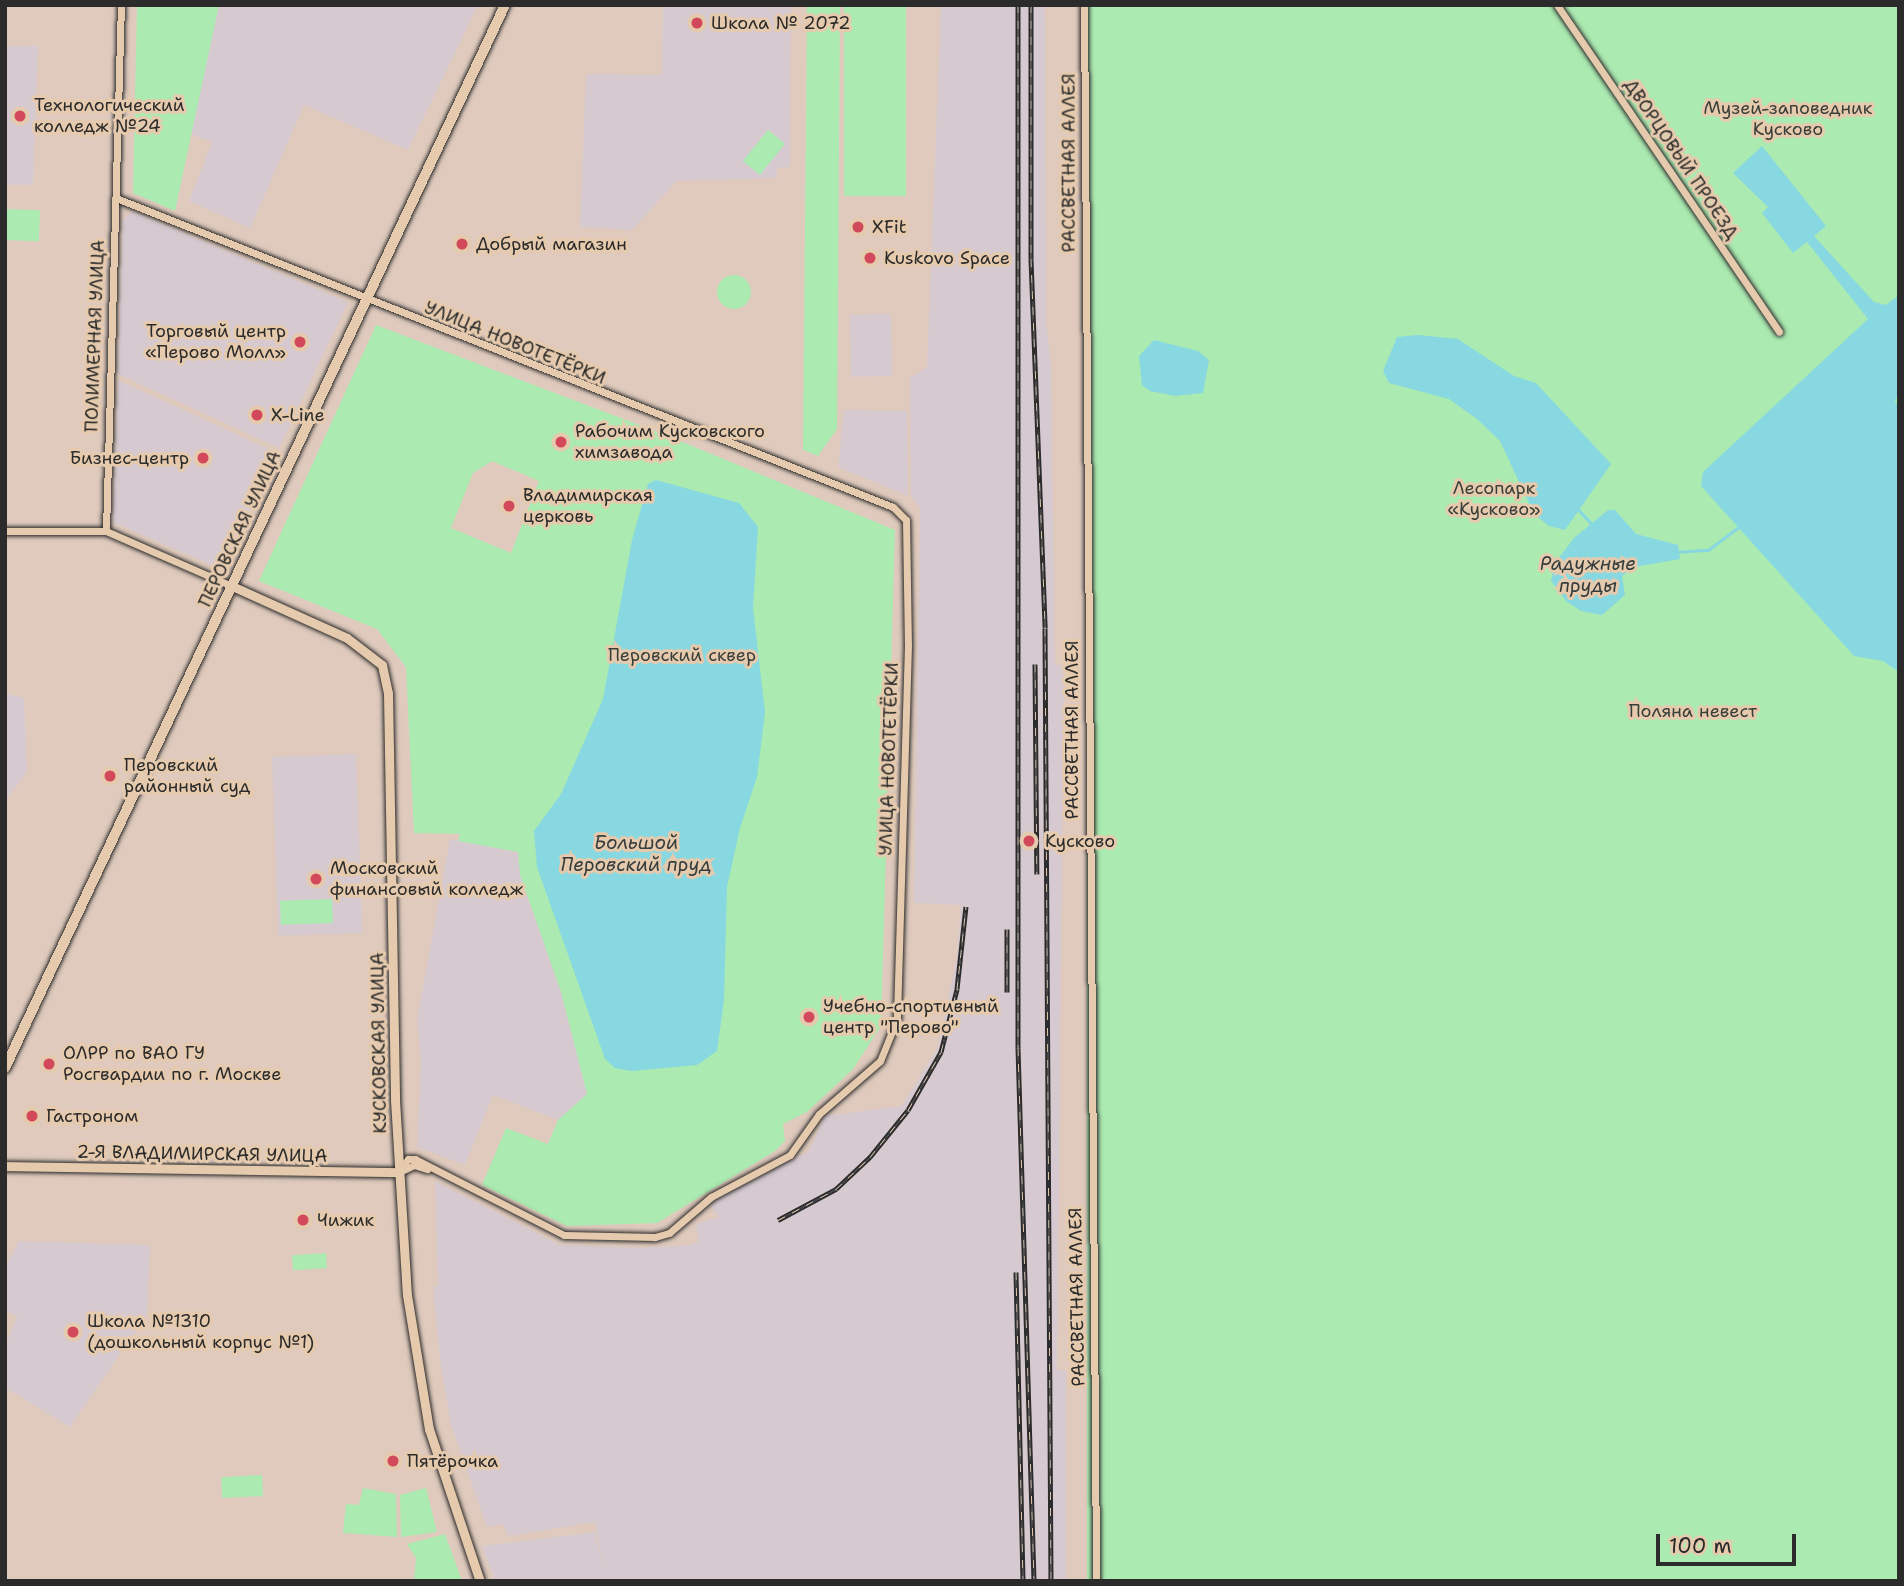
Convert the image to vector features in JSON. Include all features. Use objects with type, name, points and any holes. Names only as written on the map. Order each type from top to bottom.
[{"type":"main road","name":"ПЕРОВСКАЯ УЛИЦА","points":[[5,1068],[505,5]]},
{"type":"street","name":"ПОЛИМЕРНАЯ УЛИЦА","points":[[106,531],[121,5]]},
{"type":"street","name":"РАССВЕТНАЯ АЛЛЕЯ","points":[[1084,5],[1096,1581]]},
{"type":"street","name":"ДВОРЦОВЫЙ ПРОЕЗД","points":[[1557,5],[1779,332]]},
{"type":"street","name":"УЛИЦА НОВОТЕТЁРКИ","points":[[116,198],[366,301],[893,507],[904,514],[909,529],[897,1019],[880,1060],[819,1114],[790,1155],[711,1197],[669,1233],[655,1237],[564,1235],[412,1158],[398,1172]]},
{"type":"street","points":[[5,531],[106,531],[232,586]]},
{"type":"street","name":"КУСКОВСКАЯ УЛИЦА","points":[[232,586],[347,638],[382,665],[388,693],[398,1172],[419,1378],[433,1441],[480,1581]]},
{"type":"street","name":"2-Я ВЛАДИМИРСКАЯ УЛИЦА","points":[[5,1166],[398,1172]]},
{"type":"shaded area","points":[[219,5],[478,5],[408,150],[304,105],[250,228],[189,201],[212,142],[189,134]]},
{"type":"shaded area","points":[[663,5],[791,5],[790,167],[777,168],[777,178],[677,181],[632,230],[580,227],[586,74],[662,75]]},
{"type":"shaded area","points":[[941,5],[1045,5],[1046,321],[1051,363],[1055,665],[1064,666],[1057,1370],[1066,1371],[1066,1581],[495,1581],[482,1546],[595,1532],[603,1569],[595,1522],[509,1536],[503,1524],[487,1527],[451,1425],[440,1360],[433,1287],[438,1286],[435,1181],[560,1245],[642,1248],[688,1245],[699,1241],[696,1224],[718,1217],[710,1203],[809,1151],[825,1116],[902,1106],[938,1047],[957,958],[961,905],[914,903],[920,508],[911,496],[910,378],[927,367]]},
{"type":"shaded area","name":"Технологический колледж №24","points":[[5,46],[38,46],[33,185],[5,185]]},
{"type":"shaded area","points":[[133,212],[348,302],[279,448],[118,374],[123,220]]},
{"type":"shaded area","points":[[891,314],[892,376],[851,377],[850,315]]},
{"type":"shaded area","points":[[118,380],[277,453],[223,570],[113,522]]},
{"type":"shaded area","points":[[844,410],[907,411],[908,496],[838,467]]},
{"type":"shaded area","points":[[5,693],[24,698],[27,772],[5,801]]},
{"type":"shaded area","name":"Московский финансовый колледж","points":[[356,754],[362,933],[278,936],[272,757]]},
{"type":"shaded area","points":[[450,839],[518,852],[520,875],[561,992],[587,1094],[558,1120],[493,1095],[465,1165],[417,1147],[421,1061],[417,1020]]},
{"type":"shaded area","name":"Школа №1310 (дошкольный корпус №1)","points":[[19,1241],[150,1245],[147,1314],[70,1427],[6,1388],[5,1347],[17,1317],[5,1310],[5,1267]]},
{"type":"green space","points":[[137,5],[219,5],[175,211],[133,193]]},
{"type":"green space","points":[[807,5],[840,5],[837,429],[818,456],[803,450]]},
{"type":"green space","points":[[844,5],[906,5],[906,196],[844,196]]},
{"type":"green space","name":"Лесопарк «Кусково»","points":[[1087,5],[1899,5],[1899,1581],[1087,1581]]},
{"type":"green space","points":[[768,130],[785,144],[760,175],[743,161]]},
{"type":"green space","points":[[5,209],[40,210],[39,241],[5,240]]},
{"type":"green space","points":[[734,275],[746,280],[751,292],[746,304],[734,309],[722,304],[717,292],[722,280]]},
{"type":"green space","name":"Перовский сквер","points":[[376,325],[663,434],[895,530],[881,1026],[853,1069],[807,1112],[783,1124],[785,1141],[775,1151],[657,1223],[567,1226],[482,1185],[506,1128],[548,1144],[558,1120],[587,1094],[561,992],[520,875],[518,852],[458,841],[460,834],[414,833],[406,667],[377,629],[259,581]],"holes":[[[492,461],[539,481],[511,553],[451,528],[473,473]]]},
{"type":"green space","points":[[332,899],[333,923],[281,925],[280,901]]},
{"type":"green space","points":[[326,1253],[327,1268],[293,1270],[292,1255]]},
{"type":"green space","points":[[262,1475],[263,1496],[222,1498],[221,1477]]},
{"type":"green space","points":[[363,1488],[396,1494],[397,1537],[343,1533],[346,1504],[359,1505]]},
{"type":"green space","points":[[426,1488],[437,1532],[401,1537],[400,1495]]},
{"type":"green space","points":[[445,1534],[462,1581],[414,1581],[416,1558],[407,1544]]},
{"type":"water","points":[[1762,146],[1826,226],[1814,236],[1874,302],[1886,305],[1899,295],[1899,393],[1895,401],[1899,408],[1899,672],[1883,661],[1854,656],[1701,486],[1703,472],[1868,319],[1807,242],[1793,253],[1762,213],[1768,207],[1733,173]]},
{"type":"water","name":"Радужные пруды","points":[[1418,335],[1458,339],[1514,376],[1536,383],[1611,464],[1565,530],[1549,526],[1534,514],[1500,441],[1477,419],[1449,399],[1389,383],[1383,371],[1397,337]]},
{"type":"water","points":[[1154,340],[1198,351],[1209,360],[1203,393],[1175,396],[1150,391],[1142,385],[1139,356]]},
{"type":"water","name":"Большой Перовский пруд","points":[[656,480],[739,503],[758,527],[753,608],[765,712],[757,777],[740,828],[727,887],[724,1000],[717,1051],[697,1065],[631,1071],[615,1068],[605,1059],[537,867],[534,831],[561,794],[603,699],[632,540],[648,484]]},
{"type":"water","name":"Радужные пруды","points":[[1608,510],[1615,510],[1636,534],[1678,545],[1680,559],[1634,567],[1622,576],[1625,595],[1602,615],[1581,611],[1566,601],[1551,581],[1555,563],[1574,538]]},
{"type":"waterway","points":[[1578,509],[1593,525]]},
{"type":"waterway","points":[[1676,552],[1708,550],[1739,527]]},
{"type":"railway","points":[[1018,5],[1018,1048],[1034,1581]]},
{"type":"railway","points":[[1031,5],[1031,259],[1045,628],[1051,1581]]},
{"type":"railway","points":[[1035,664],[1037,874]]},
{"type":"railway","points":[[778,1220],[836,1189],[870,1157],[908,1110],[941,1052],[957,989],[966,906]]},
{"type":"railway","points":[[1007,929],[1007,992]]},
{"type":"railway","points":[[1016,1272],[1023,1581]]},
{"type":"place","name":"Школа № 2072","points":[[697,23]]},
{"type":"place","name":"Технологический колледж №24","points":[[20,116]]},
{"type":"place","name":"XFit","points":[[858,227]]},
{"type":"place","name":"Добрый магазин","points":[[462,244]]},
{"type":"place","name":"Kuskovo Space","points":[[870,258]]},
{"type":"place","name":"Торговый центр «Перово Молл»","points":[[300,342]]},
{"type":"place","name":"X-Line","points":[[257,415]]},
{"type":"place","name":"Рабочим Кусковского химзавода","points":[[561,442]]},
{"type":"place","name":"Бизнес-центр","points":[[203,458]]},
{"type":"place","name":"Владимирская церковь","points":[[509,506]]},
{"type":"place","name":"Перовский районный суд","points":[[110,776]]},
{"type":"place","name":"Кусково","points":[[1029,841]]},
{"type":"place","name":"Московский финансовый колледж","points":[[316,879]]},
{"type":"place","name":"Учебно-спортивный центр \"Перово\"","points":[[809,1017]]},
{"type":"place","name":"ОЛРР по ВАО ГУ Росгвардии по г. Москве","points":[[49,1064]]},
{"type":"place","name":"Гастроном","points":[[32,1116]]},
{"type":"place","name":"Чижик","points":[[303,1220]]},
{"type":"place","name":"Школа №1310 (дошкольный корпус №1)","points":[[73,1332]]},
{"type":"place","name":"Пятёрочка","points":[[393,1461]]},
{"type":"park label","name":"Музей-заповедник Кусково","points":[[1788,119]]},
{"type":"park label","name":"Поляна невест","points":[[1693,711]]}]
